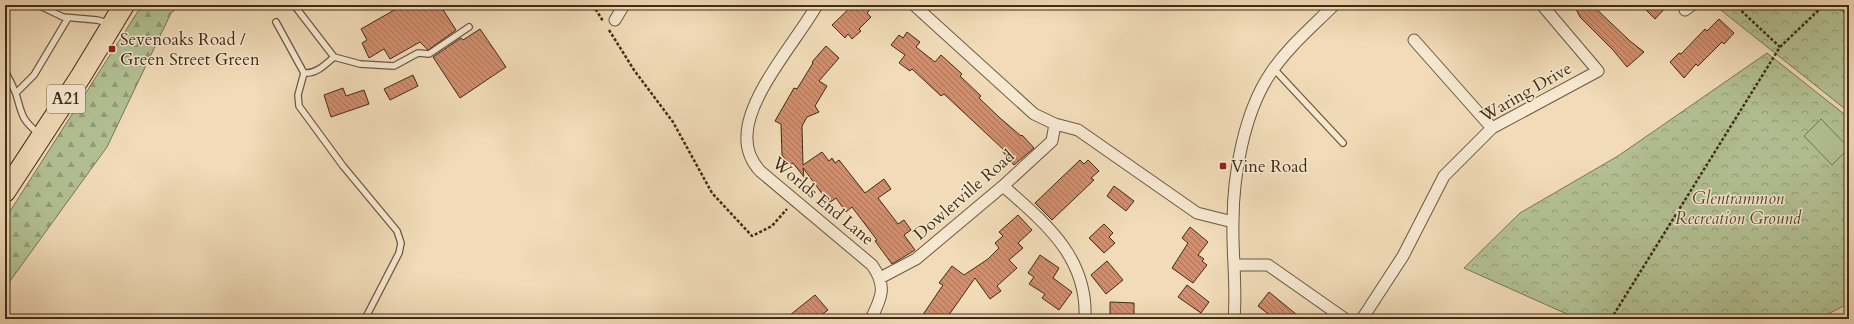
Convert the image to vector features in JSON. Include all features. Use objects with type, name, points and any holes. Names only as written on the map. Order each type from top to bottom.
[{"type":"highway","name":"A21","points":[[5,192],[114,24],[124,5]]},
{"type":"street","points":[[615,20],[624,5]]},
{"type":"street","name":"Worlds End Lane","points":[[817,5],[757,101],[748,126],[748,150],[754,164],[794,201],[872,265],[880,278]]},
{"type":"street","points":[[914,5],[1034,114],[1055,124],[1078,130],[1197,213],[1233,222]]},
{"type":"street","points":[[1234,319],[1235,265],[1233,222],[1241,148],[1259,97],[1274,69],[1334,5]]},
{"type":"street","name":"Waring Drive","points":[[1362,319],[1403,256],[1444,176],[1492,128],[1598,71],[1542,5]]},
{"type":"street","points":[[1414,40],[1492,128]]},
{"type":"street","name":"Dowlerville Road","points":[[880,278],[916,259],[1003,186],[1052,141],[1055,124]]},
{"type":"street","points":[[1003,186],[1043,222],[1068,252],[1081,285],[1086,303],[1085,319]]},
{"type":"street","points":[[1235,265],[1268,265],[1346,319]]},
{"type":"street","points":[[871,319],[882,294],[880,278]]},
{"type":"lane","points":[[38,5],[68,18],[97,20],[114,24]]},
{"type":"lane","points":[[294,5],[334,57],[360,64],[394,66],[418,53],[429,54],[469,27]]},
{"type":"lane","points":[[16,93],[34,75],[68,18]]},
{"type":"lane","points":[[276,22],[304,73],[298,95],[299,106],[343,166],[398,231],[401,243],[399,253],[365,319]]},
{"type":"lane","points":[[304,73],[310,74],[324,66],[334,57]]},
{"type":"lane","points":[[1274,69],[1343,143]]},
{"type":"lane","points":[[5,71],[16,93],[21,115],[29,125],[42,136]]},
{"type":"path","points":[[593,5],[634,70],[673,122],[712,193],[752,236],[772,226],[794,201]]},
{"type":"path","points":[[1735,5],[1780,47]]},
{"type":"path","points":[[1611,319],[1780,47],[1824,5]]},
{"type":"path","points":[[1835,5],[1849,15]]},
{"type":"green space","points":[[142,5],[181,5],[171,13],[107,147],[5,288],[5,219]]},
{"type":"green space","points":[[1715,5],[1849,5],[1849,112],[1717,7]]},
{"type":"green space","name":"Glentrammon Recreation Ground","points":[[1767,53],[1844,114],[1849,122],[1849,303],[1819,319],[1578,319],[1464,268],[1520,213],[1618,156]]},
{"type":"green space","points":[[1821,119],[1849,148],[1832,165],[1804,136]]},
{"type":"building","points":[[403,5],[440,5],[456,30],[428,50],[420,42],[390,59],[384,49],[369,58],[362,43],[367,40],[361,29]]},
{"type":"building","points":[[853,5],[874,5],[867,13],[871,17],[859,29],[861,31],[852,39],[848,34],[845,38],[832,25]]},
{"type":"building","points":[[1574,5],[1592,5],[1630,41],[1644,52],[1627,67],[1613,50],[1580,17]]},
{"type":"building","points":[[1641,5],[1668,5],[1655,19]]},
{"type":"building","points":[[1719,19],[1734,33],[1724,44],[1722,42],[1698,66],[1696,64],[1684,78],[1670,62],[1679,53],[1681,54],[1705,29],[1707,31]]},
{"type":"building","points":[[480,29],[506,67],[460,98],[433,57],[461,38],[463,40]]},
{"type":"building","points":[[907,32],[920,42],[916,47],[935,62],[941,55],[962,74],[960,76],[981,96],[979,98],[1000,118],[1021,136],[1022,135],[1034,148],[1014,165],[1003,152],[1004,150],[944,94],[941,96],[912,69],[910,71],[899,63],[905,55],[891,45],[899,35],[903,38]]},
{"type":"building","points":[[826,46],[839,58],[819,81],[827,86],[815,106],[819,112],[807,117],[802,126],[803,165],[822,152],[829,161],[832,158],[835,163],[839,160],[865,193],[884,179],[891,189],[878,198],[898,224],[904,220],[911,230],[904,235],[915,250],[892,264],[875,241],[877,240],[852,207],[846,212],[836,198],[829,203],[803,168],[804,177],[793,163],[790,165],[782,155],[781,124],[775,121],[794,88],[797,89],[813,63],[812,62]]},
{"type":"building","points":[[413,75],[418,86],[390,100],[384,89]]},
{"type":"building","points":[[343,88],[346,96],[364,90],[369,104],[331,117],[324,95]]},
{"type":"building","points":[[1080,160],[1084,164],[1088,160],[1099,171],[1091,178],[1094,180],[1052,220],[1035,203]]},
{"type":"building","points":[[1114,186],[1134,201],[1126,211],[1107,196]]},
{"type":"building","points":[[1018,215],[1032,230],[1018,243],[1023,248],[1009,260],[1017,268],[997,286],[1001,291],[990,299],[975,278],[946,319],[920,319],[943,285],[939,283],[952,266],[964,275],[988,259],[999,248],[995,243],[1003,236],[999,232]]},
{"type":"building","points":[[1104,224],[1113,233],[1109,237],[1115,243],[1104,253],[1089,238]]},
{"type":"building","points":[[1190,227],[1208,242],[1198,255],[1204,259],[1202,261],[1207,265],[1193,283],[1172,268],[1188,243],[1182,238]]},
{"type":"building","points":[[1040,255],[1059,268],[1053,278],[1072,292],[1059,310],[1042,298],[1045,294],[1029,284],[1034,277],[1028,273]]},
{"type":"building","points":[[1107,261],[1123,280],[1106,294],[1091,275]]},
{"type":"building","points":[[1187,285],[1209,302],[1201,313],[1178,297]]},
{"type":"building","points":[[1269,292],[1302,319],[1275,319],[1258,306]]},
{"type":"building","points":[[815,295],[828,310],[816,319],[785,319]]},
{"type":"building","points":[[1110,302],[1134,303],[1134,319],[1110,319]]},
{"type":"place","name":"Sevenoaks Road / Green Street Green","points":[[112,49]]},
{"type":"place","name":"Vine Road","points":[[1223,166]]}]
